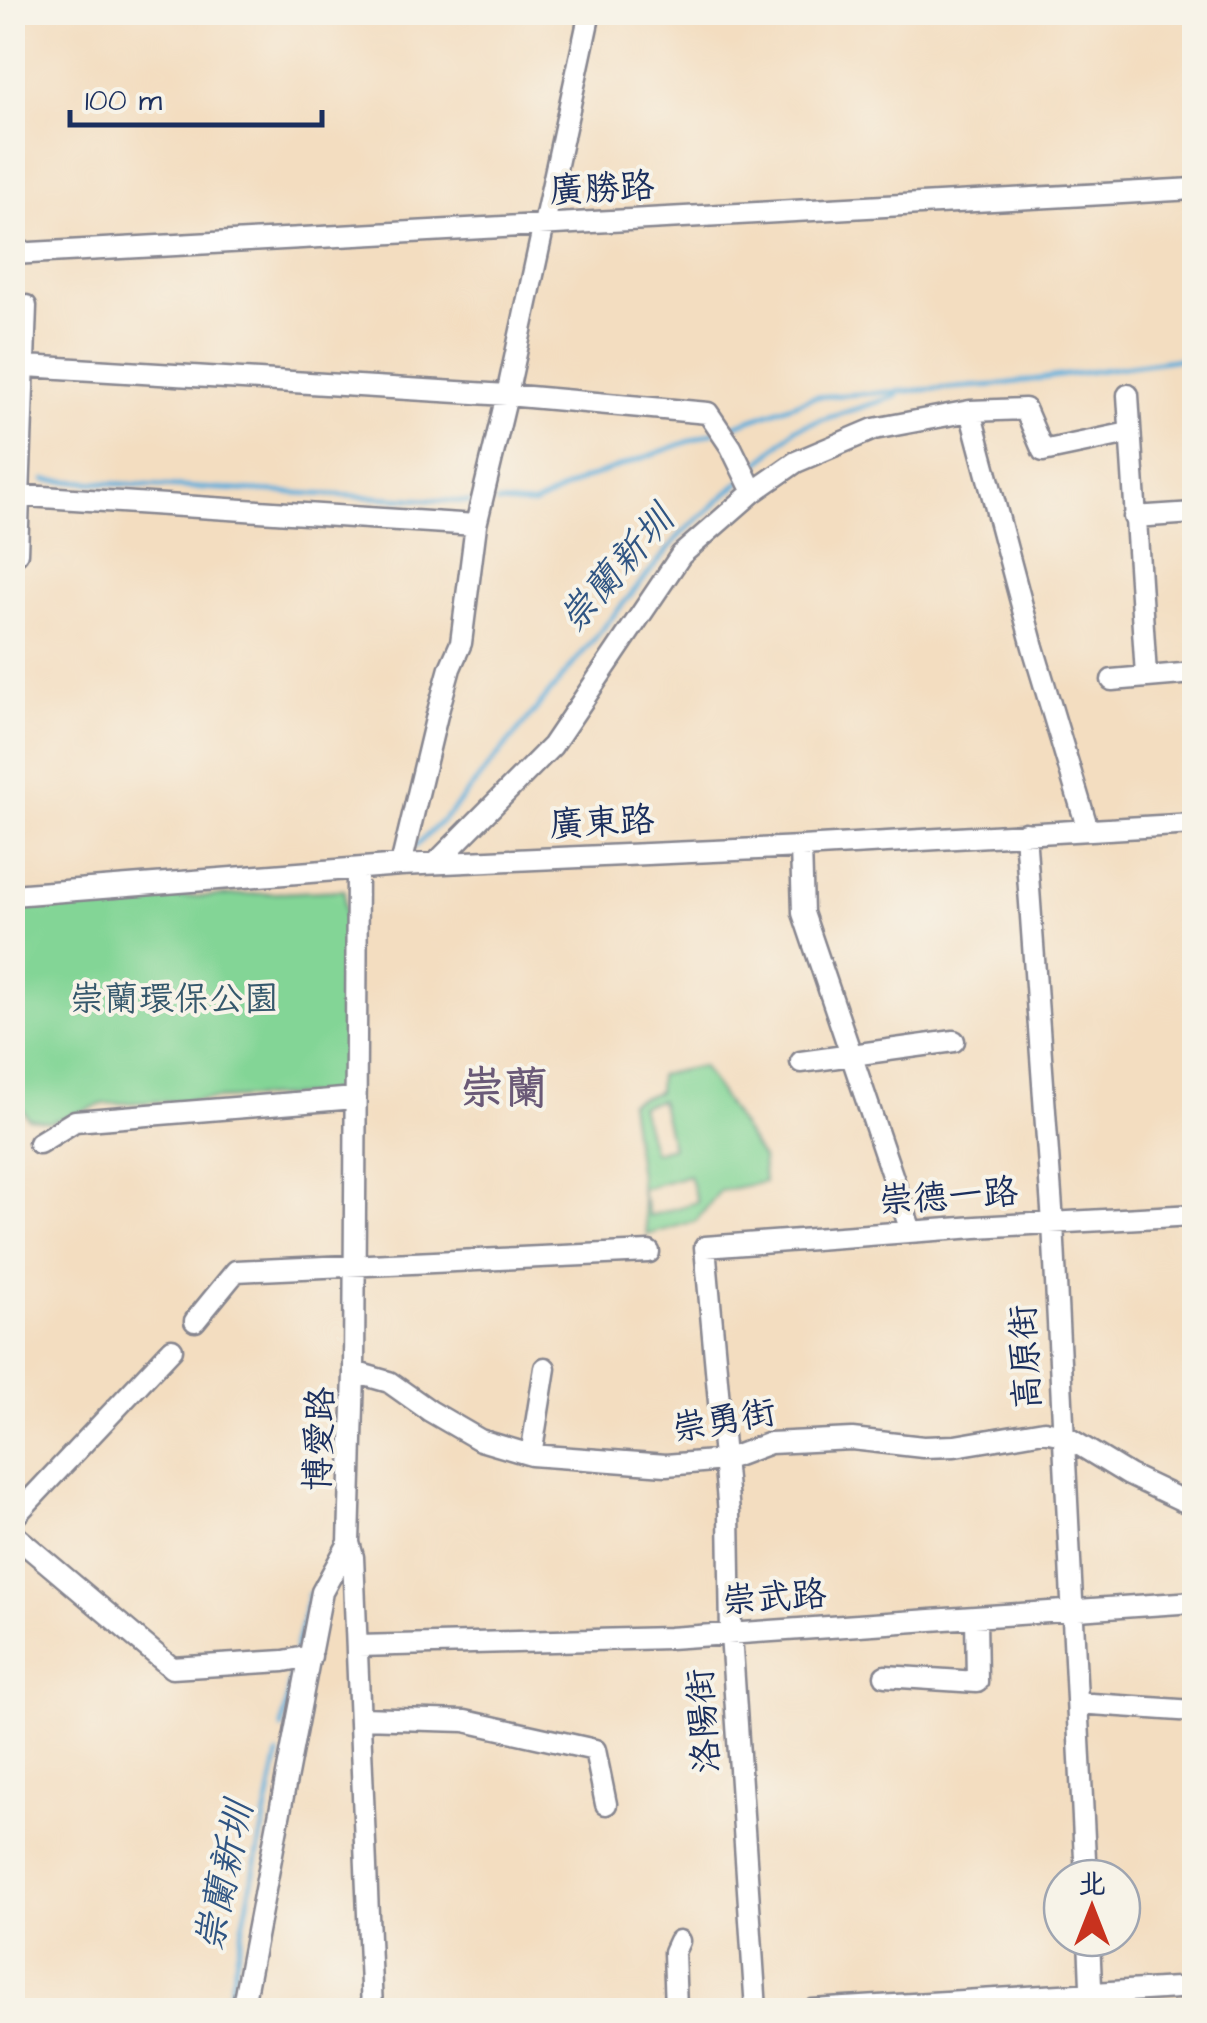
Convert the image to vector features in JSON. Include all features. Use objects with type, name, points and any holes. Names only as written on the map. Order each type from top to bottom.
[{"type":"street","points":[[401,865],[437,715],[461,643],[476,525],[508,395],[590,12]]},
{"type":"street","name":"廣勝路","points":[[12,254],[1194,189]]},
{"type":"street","points":[[17,553],[16,495],[26,366],[26,306]]},
{"type":"street","points":[[26,366],[508,395],[708,413],[735,455],[752,492]]},
{"type":"street","points":[[1128,395],[1146,676]]},
{"type":"street","points":[[436,864],[552,746],[680,554],[752,492],[796,462],[874,429],[970,411],[1025,409],[1042,451],[1130,433]]},
{"type":"street","points":[[970,411],[1033,647],[1088,830]]},
{"type":"street","points":[[16,495],[476,525]]},
{"type":"street","points":[[1134,517],[1194,514]]},
{"type":"street","points":[[1112,680],[1194,673]]},
{"type":"street","name":"廣東路","points":[[12,896],[401,865],[1194,824]]},
{"type":"street","name":"高原街","points":[[1025,833],[1053,1222],[1085,1858]]},
{"type":"street","points":[[801,847],[804,913],[911,1231]]},
{"type":"street","name":"博愛路","points":[[357,869],[349,1542],[358,1646],[372,2010]]},
{"type":"street","points":[[801,1062],[954,1041]]},
{"type":"street","points":[[39,1143],[75,1121],[355,1098]]},
{"type":"street","name":"崇德一路","points":[[705,1247],[1194,1215]]},
{"type":"street","name":"洛陽街","points":[[705,1247],[726,1460],[731,1634],[756,2010]]},
{"type":"street","points":[[195,1321],[236,1271],[650,1252]]},
{"type":"street","points":[[12,1520],[172,1349]]},
{"type":"street","points":[[531,1455],[545,1368]]},
{"type":"street","name":"崇勇街","points":[[354,1372],[389,1382],[480,1440],[531,1455],[666,1465],[726,1460],[770,1443],[852,1439],[923,1447],[955,1446],[1028,1432],[1062,1435]]},
{"type":"street","points":[[1062,1435],[1130,1475],[1194,1506]]},
{"type":"street","points":[[12,1533],[172,1668],[299,1659]]},
{"type":"street","points":[[242,2010],[299,1659],[322,1592],[349,1542]]},
{"type":"street","name":"崇武路","points":[[358,1646],[731,1634],[1194,1602]]},
{"type":"street","points":[[884,1676],[976,1682],[976,1616]]},
{"type":"street","points":[[1076,1703],[1194,1712]]},
{"type":"street","points":[[361,1718],[465,1721],[594,1750],[606,1804]]},
{"type":"street","points":[[676,2010],[674,1952],[679,1941]]},
{"type":"street","points":[[1090,1958],[1092,2002]]},
{"type":"street","points":[[812,2010],[1092,2002],[1194,1987]]},
{"type":"green space","name":"崇蘭環保公園","points":[[344,890],[353,1093],[103,1104],[50,1122],[28,1118],[13,1093],[13,905]]},
{"type":"green space","points":[[702,1066],[762,1159],[764,1182],[720,1191],[696,1221],[647,1235],[629,1102],[658,1092],[659,1075]],"holes":[[[660,1100],[672,1147],[653,1152],[640,1106]],[[689,1175],[697,1202],[649,1216],[641,1189]]]},
{"type":"waterway","name":"崇蘭新圳","points":[[725,429],[814,397],[996,385],[1194,357]]},
{"type":"waterway","name":"崇蘭新圳","points":[[751,471],[796,428],[897,396]]},
{"type":"waterway","name":"崇蘭新圳","points":[[497,503],[534,505],[582,480],[715,432]]},
{"type":"waterway","name":"崇蘭新圳","points":[[416,846],[452,811],[680,535],[743,479]]},
{"type":"waterway","name":"崇蘭新圳","points":[[45,480],[469,502]]},
{"type":"waterway","name":"崇蘭新圳","points":[[295,1651],[309,1594]]},
{"type":"waterway","name":"崇蘭新圳","points":[[282,1728],[292,1667]]},
{"type":"waterway","name":"崇蘭新圳","points":[[226,2010],[278,1755]]},
{"type":"district","name":"崇蘭","points":[[504,1090]]}]
